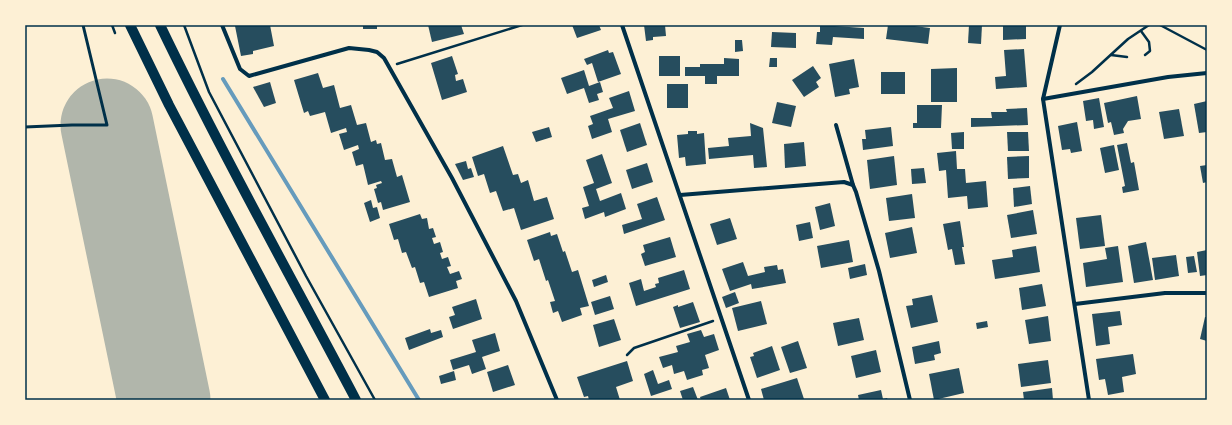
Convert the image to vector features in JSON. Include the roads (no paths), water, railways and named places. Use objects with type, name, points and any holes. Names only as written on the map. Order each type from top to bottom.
[{"type":"main road","points":[[130,25],[177,119],[325,400]]},
{"type":"main road","points":[[160,25],[192,91],[356,400]]},
{"type":"street","points":[[222,25],[240,69],[249,76],[349,48],[377,52],[384,58],[452,178],[516,301],[557,400]]},
{"type":"street","points":[[622,25],[748,400]]},
{"type":"street","points":[[1060,25],[1043,99],[1089,400]]},
{"type":"street","points":[[1043,99],[1067,96],[1168,77],[1207,73]]},
{"type":"street","points":[[836,125],[879,271],[910,400]]},
{"type":"street","points":[[680,195],[844,182],[853,185]]},
{"type":"street","points":[[1075,304],[1165,293],[1207,293]]},
{"type":"lane","points":[[25,127],[107,125],[83,25]]},
{"type":"waterway","points":[[223,79],[419,400]]}]
